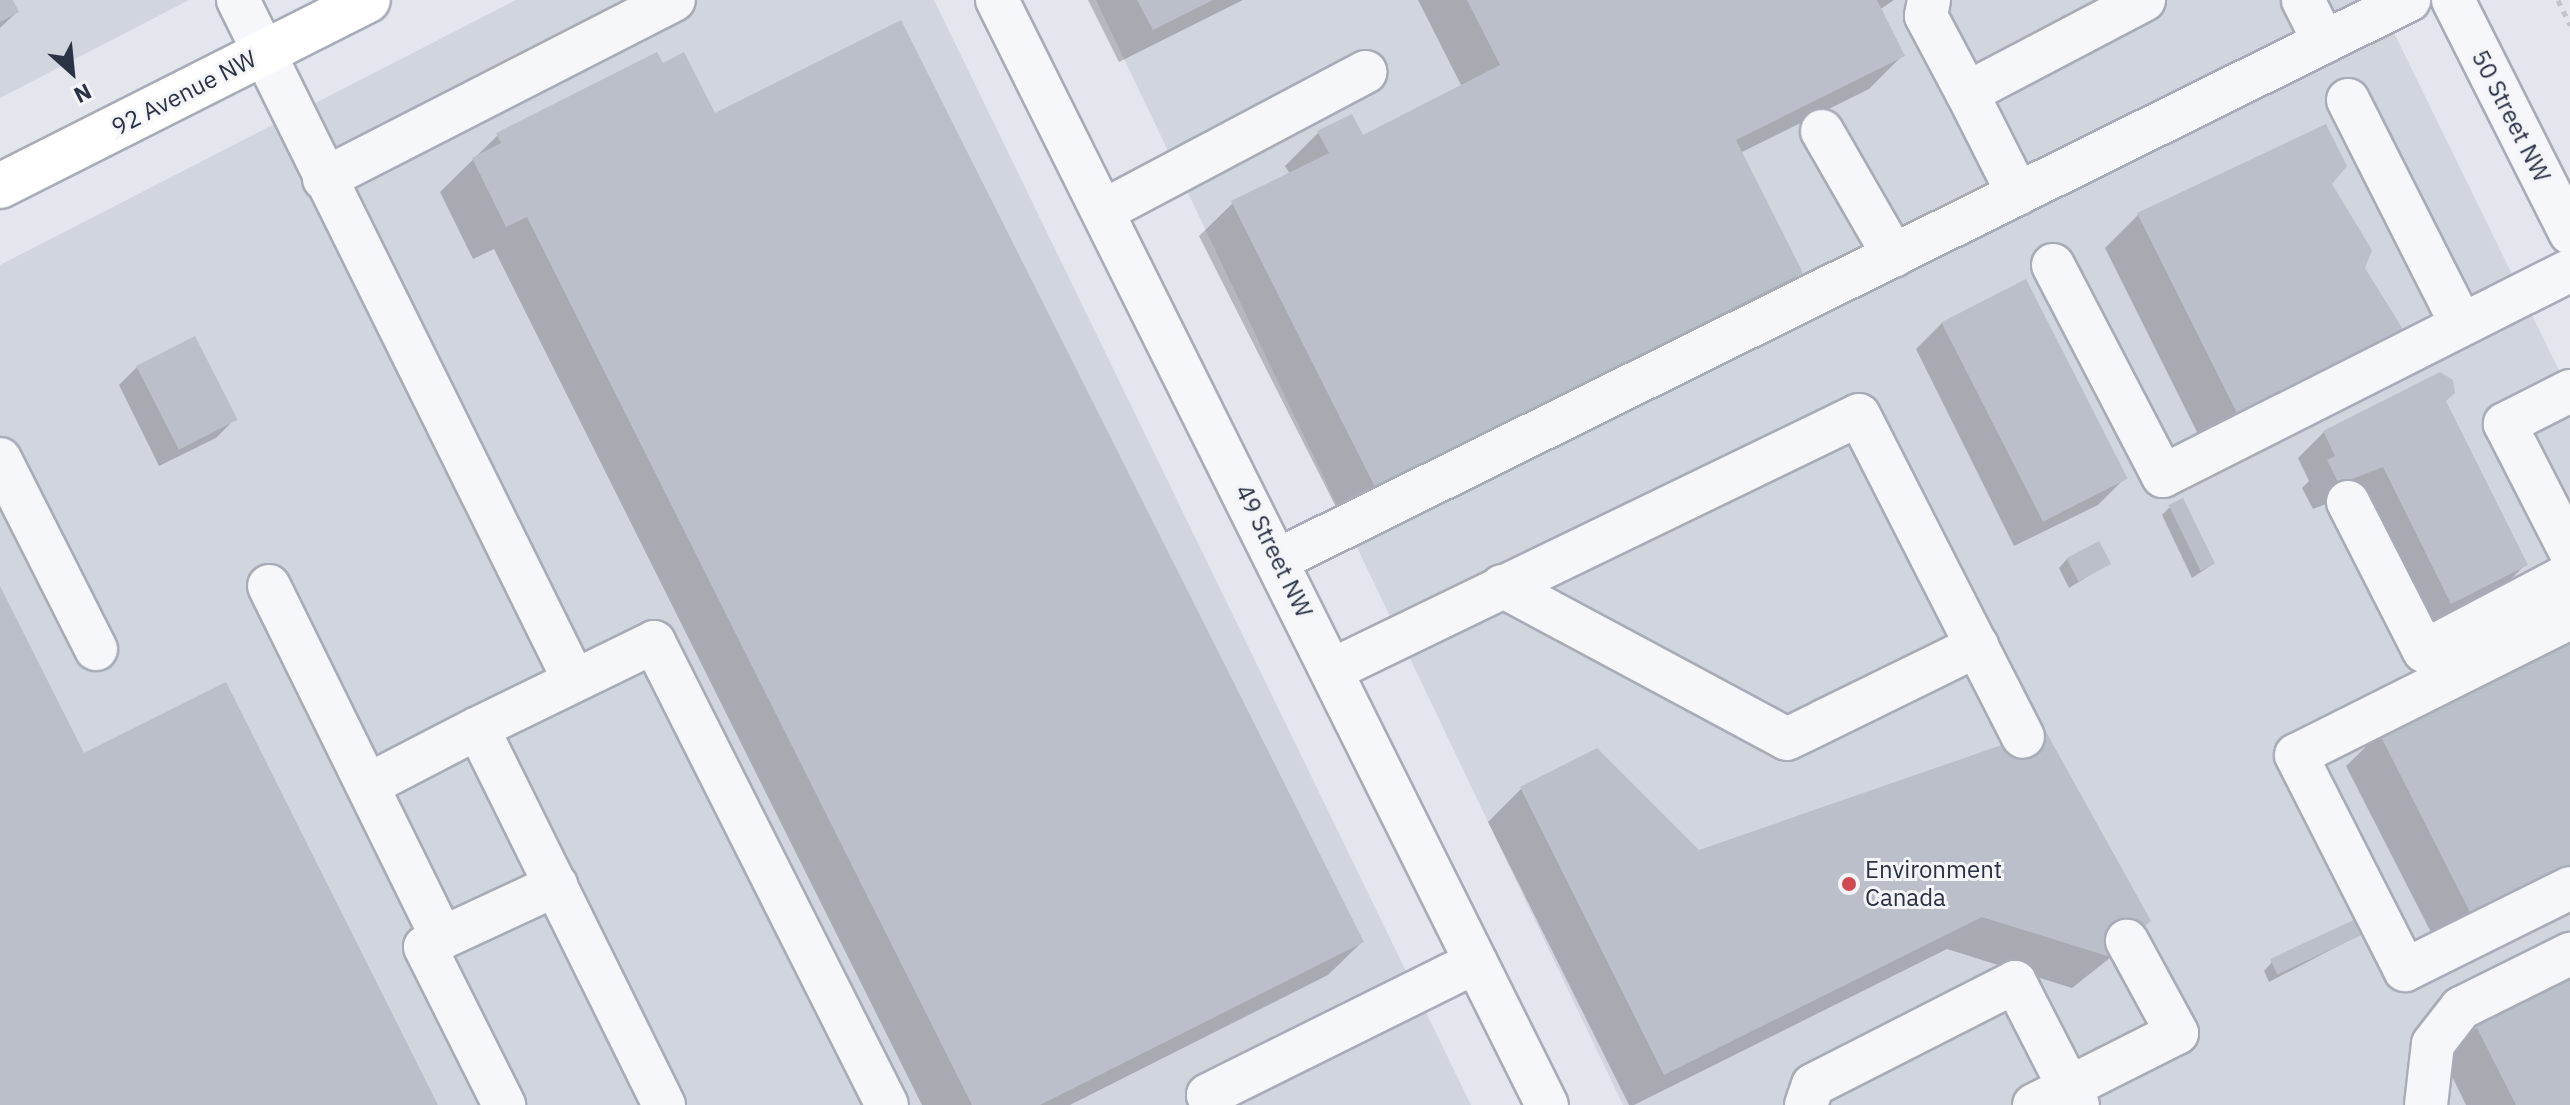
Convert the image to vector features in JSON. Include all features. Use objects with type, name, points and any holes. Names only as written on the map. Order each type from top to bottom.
[{"type":"main road","name":"92 Avenue NW","points":[[0,186],[368,0]]},
{"type":"street","points":[[238,0],[261,54],[574,680]]},
{"type":"street","points":[[324,179],[674,0]]},
{"type":"street","name":"49 Street NW","points":[[997,0],[1280,559],[1547,1105]]},
{"type":"street","points":[[1929,0],[1926,16],[2018,194]]},
{"type":"street","points":[[1967,93],[2144,0]]},
{"type":"street","points":[[2303,0],[2324,42]]},
{"type":"street","points":[[1280,559],[2409,0]]},
{"type":"street","name":"50 Street NW","points":[[2453,0],[2570,233]]},
{"type":"street","points":[[1103,211],[1366,72]]},
{"type":"street","points":[[2348,100],[2461,324]]},
{"type":"street","points":[[1822,131],[1894,256]]},
{"type":"street","points":[[2053,265],[2163,476],[2570,270]]},
{"type":"street","points":[[2570,391],[2505,424],[2570,551]]},
{"type":"street","points":[[1332,670],[1859,415],[2023,737]]},
{"type":"street","points":[[0,459],[96,649]]},
{"type":"street","points":[[2348,502],[2424,651],[2570,574]]},
{"type":"street","points":[[269,586],[442,938]]},
{"type":"street","points":[[1502,586],[1787,739],[1977,646]]},
{"type":"street","points":[[2570,618],[2296,755],[2405,970],[2570,888]]},
{"type":"street","points":[[368,785],[654,642],[887,1105]]},
{"type":"street","points":[[478,728],[664,1105]]},
{"type":"street","points":[[504,1105],[425,947],[556,885]]},
{"type":"street","points":[[1806,1105],[1813,1085],[2015,982],[2061,1099],[2177,1033],[2127,941]]},
{"type":"street","points":[[2426,1105],[2433,1044],[2461,1008],[2570,954]]},
{"type":"street","points":[[1213,1105],[1208,1095],[1476,962]]},
{"type":"path","points":[[2558,0],[2570,25]]},
{"type":"shaded area","points":[[0,0],[189,0],[0,98]]},
{"type":"shaded area","points":[[516,0],[934,0],[1471,1105],[0,1105],[0,265]]},
{"type":"shaded area","points":[[1096,0],[2378,0],[2570,393],[2570,1105],[1623,1105]]},
{"type":"building","points":[[0,0],[13,0],[19,12],[0,22]]},
{"type":"building","points":[[1137,0],[1213,0],[1153,30]]},
{"type":"building","points":[[1467,0],[1877,0],[1905,56],[1736,140],[1803,273],[1375,487],[1231,201],[1329,153],[1317,131],[1352,114],[1363,135],[1500,65]]},
{"type":"building","points":[[901,20],[1364,942],[1040,1105],[972,1105],[527,217],[506,227],[472,158],[501,143],[496,133],[657,52],[663,63],[684,52],[715,113]]},
{"type":"building","points":[[2326,124],[2347,166],[2332,184],[2372,250],[2365,268],[2407,336],[2242,423],[2137,213]]},
{"type":"building","points":[[2026,279],[2128,479],[2043,522],[1941,322]]},
{"type":"building","points":[[195,336],[238,420],[179,450],[136,366]]},
{"type":"building","points":[[2440,372],[2453,380],[2455,393],[2446,401],[2528,565],[2451,604],[2383,467],[2339,484],[2327,460],[2335,456],[2323,431]]},
{"type":"building","points":[[2183,498],[2215,564],[2201,571],[2169,505]]},
{"type":"building","points":[[2099,541],[2111,564],[2079,581],[2066,558]]},
{"type":"building","points":[[0,586],[84,753],[226,682],[438,1105],[0,1105]]},
{"type":"building","points":[[2570,635],[2570,867],[2472,916],[2378,731]]},
{"type":"building","name":"Environment Canada","points":[[2045,730],[2151,921],[2107,956],[1982,917],[1664,1075],[1520,787],[1597,748],[1699,850]]},
{"type":"building","points":[[2358,918],[2365,933],[2277,974],[2270,959]]},
{"type":"building","points":[[2570,978],[2570,1105],[2516,1105],[2476,1026]]},
{"type":"place","name":"Environment Canada","points":[[1849,884]]}]
